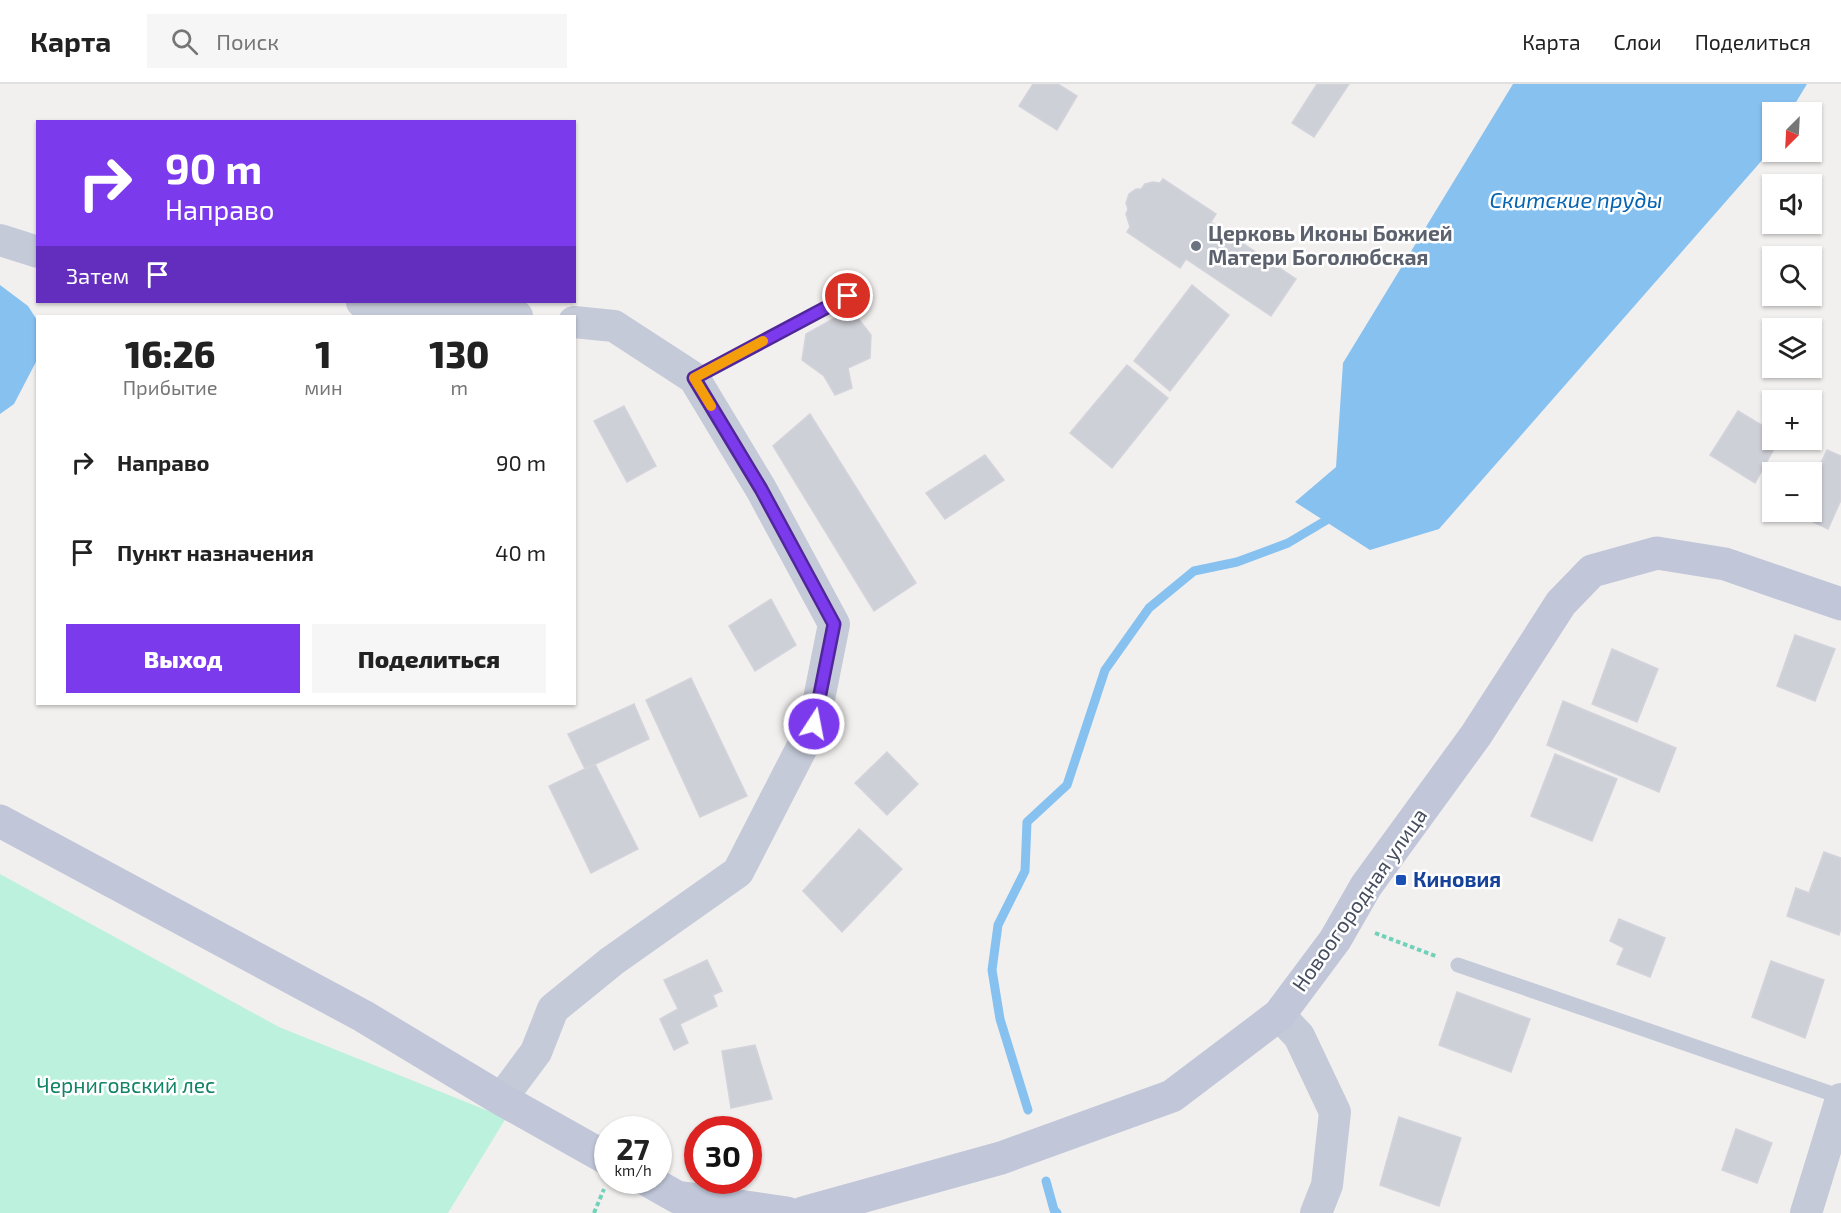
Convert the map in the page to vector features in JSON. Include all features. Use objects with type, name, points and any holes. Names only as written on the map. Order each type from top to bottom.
[{"type":"street","points":[[0,240],[36,251]]},
{"type":"street","points":[[373,303],[505,315]]},
{"type":"street","points":[[501,1099],[536,1052],[553,1009],[612,961],[738,872],[814,724],[834,624],[761,489],[694,378],[614,326],[576,322]]},
{"type":"street","name":"Новоогородная улица","points":[[803,1213],[1001,1158],[1172,1095],[1279,1015],[1335,940],[1366,886],[1476,735],[1561,603],[1592,571],[1657,554],[1725,564],[1841,604]]},
{"type":"street","points":[[0,821],[363,1016],[501,1099],[594,1150]]},
{"type":"street","points":[[1279,1015],[1299,1036],[1335,1112],[1327,1185],[1316,1213]]},
{"type":"street","points":[[1806,1213],[1841,1098]]},
{"type":"street","points":[[672,1194],[677,1197],[787,1213]]},
{"type":"lane","points":[[694,378],[848,296]]},
{"type":"lane","points":[[1458,965],[1841,1098]]},
{"type":"path","points":[[1351,913],[1368,930],[1458,965]]},
{"type":"path","points":[[594,1213],[602,1194]]},
{"type":"green space","name":"Черниговский лес","points":[[0,874],[279,1027],[506,1118],[448,1213],[0,1213]]},
{"type":"water","name":"Скитские пруды","points":[[1513,84],[1807,84],[1796,102],[1762,102],[1762,160],[1439,529],[1370,550],[1295,502],[1336,467],[1343,363]]},
{"type":"water","points":[[0,285],[28,306],[36,318],[36,362],[14,404],[0,414]]},
{"type":"building","points":[[1033,84],[1058,84],[1077,96],[1057,130],[1019,106]]},
{"type":"building","points":[[1317,84],[1349,84],[1314,137],[1292,123]]},
{"type":"building","name":"Церковь Иконы Божией Матери Боголюбская","points":[[1163,179],[1216,214],[1211,222],[1296,279],[1271,316],[1186,259],[1180,268],[1127,232],[1130,227],[1126,214],[1129,194],[1136,189],[1141,189],[1145,184],[1160,183]]},
{"type":"building","points":[[1192,285],[1229,315],[1170,391],[1134,361]]},
{"type":"building","points":[[851,309],[871,335],[870,358],[848,368],[852,388],[835,395],[824,376],[802,360],[806,334]]},
{"type":"building","points":[[1127,365],[1168,398],[1112,468],[1070,433]]},
{"type":"building","points":[[624,406],[656,466],[627,482],[594,421]]},
{"type":"building","points":[[1738,411],[1762,425],[1762,450],[1773,450],[1767,462],[1762,462],[1762,470],[1755,483],[1710,455]]},
{"type":"building","points":[[810,414],[916,583],[874,611],[773,446]]},
{"type":"building","points":[[1827,450],[1841,456],[1841,500],[1828,529],[1814,522],[1822,522],[1821,462]]},
{"type":"building","points":[[985,455],[1004,480],[945,519],[926,493]]},
{"type":"building","points":[[771,599],[796,645],[755,671],[729,626]]},
{"type":"building","points":[[1795,635],[1835,649],[1815,701],[1777,686]]},
{"type":"building","points":[[1612,649],[1658,669],[1637,722],[1592,704]]},
{"type":"building","points":[[691,678],[747,796],[700,817],[646,700]]},
{"type":"building","points":[[1563,701],[1676,748],[1659,792],[1547,745]]},
{"type":"building","points":[[634,704],[649,739],[585,769],[568,734]]},
{"type":"building","points":[[887,752],[918,784],[887,815],[855,783]]},
{"type":"building","points":[[1555,754],[1617,779],[1592,841],[1531,816]]},
{"type":"building","points":[[595,764],[638,849],[591,873],[549,786]]},
{"type":"building","points":[[859,829],[902,869],[842,932],[803,891]]},
{"type":"building","points":[[1824,852],[1841,858],[1841,928],[1839,935],[1787,916],[1796,888],[1809,893]]},
{"type":"building","points":[[1619,919],[1665,938],[1650,977],[1617,964],[1624,948],[1610,941]]},
{"type":"building","points":[[707,960],[722,991],[713,995],[717,1006],[680,1024],[688,1043],[674,1050],[660,1019],[678,1009],[664,980]]},
{"type":"building","points":[[1771,961],[1824,980],[1805,1038],[1752,1017]]},
{"type":"building","points":[[1457,992],[1530,1019],[1511,1072],[1439,1045]]},
{"type":"building","points":[[755,1045],[772,1099],[731,1108],[722,1051]]},
{"type":"building","points":[[1399,1117],[1461,1138],[1439,1206],[1380,1185]]},
{"type":"building","points":[[1736,1129],[1772,1143],[1757,1183],[1722,1170]]},
{"type":"waterway","points":[[1028,1110],[1000,1019],[992,970],[998,925],[1025,871],[1027,822],[1067,785],[1105,670],[1149,608],[1194,571],[1237,562],[1288,543],[1325,521],[1333,513]]},
{"type":"waterway","points":[[1046,1181],[1054,1210],[1057,1213]]},
{"type":"slow traffic","points":[[711,406],[694,378],[763,341]]},
{"type":"place","name":"Церковь Иконы Божией Матери Боголюбская","points":[[1196,246]]},
{"type":"place","name":"Киновия","points":[[1401,880]]},
{"type":"route","points":[[814,724],[834,624],[761,489],[694,378],[848,296]]}]
